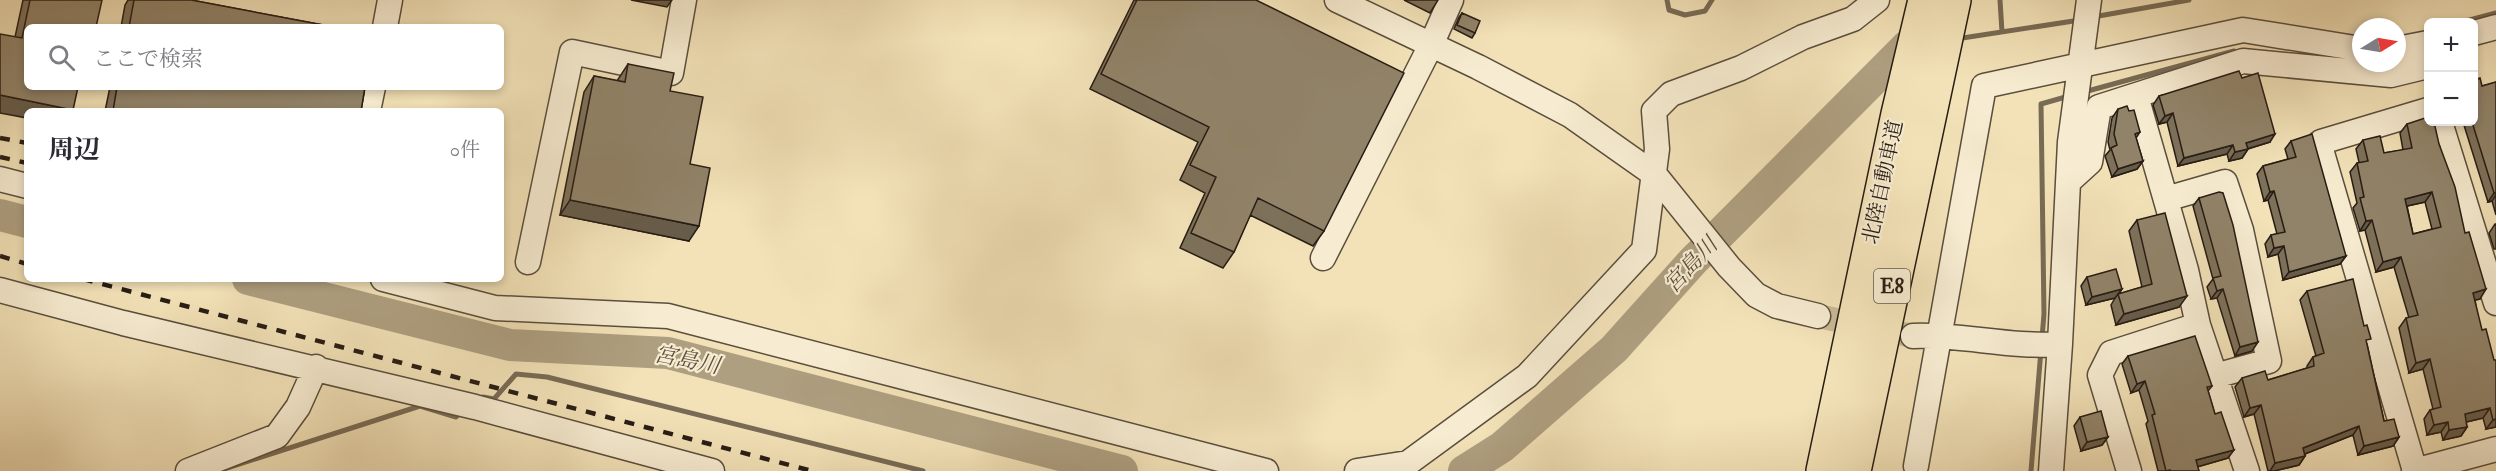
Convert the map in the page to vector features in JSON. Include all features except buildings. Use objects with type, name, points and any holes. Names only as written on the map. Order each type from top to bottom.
[{"type":"highway","name":"北陸自動車道","points":[[1823,471],[1898,114],[1925,0]]},
{"type":"highway","name":"北陸自動車道","points":[[1854,471],[1954,0]]},
{"type":"street","points":[[386,24],[390,0]]},
{"type":"street","points":[[528,262],[572,52],[670,73],[684,0]]},
{"type":"street","points":[[1337,0],[1570,115],[1655,175],[1729,267],[1756,295],[1778,306],[1818,316]]},
{"type":"street","points":[[1323,258],[1431,45],[1451,0]]},
{"type":"street","points":[[1357,471],[1408,463],[1527,376],[1644,250],[1657,149],[1654,111],[1671,94],[1741,68],[1803,37],[1853,19],[1877,0]]},
{"type":"street","points":[[2050,471],[2060,344],[2070,142],[2089,0]]},
{"type":"street","points":[[2478,32],[2496,27]]},
{"type":"street","points":[[1916,466],[1984,87],[2243,30],[2352,48]]},
{"type":"street","points":[[2406,50],[2424,55]]},
{"type":"street","points":[[2068,182],[2090,162],[2099,107],[2243,62],[2391,75],[2424,58]]},
{"type":"street","points":[[369,108],[372,90]]},
{"type":"street","points":[[2136,96],[2186,270],[2198,325],[2247,471]]},
{"type":"street","points":[[2424,111],[2320,142],[2320,146],[2414,471],[2496,449]]},
{"type":"street","points":[[2441,126],[2496,303]]},
{"type":"street","points":[[0,179],[24,185]]},
{"type":"street","points":[[2166,198],[2225,182],[2241,230],[2269,361],[2215,376]]},
{"type":"street","points":[[395,282],[495,308],[668,316],[1266,471]]},
{"type":"street","points":[[0,290],[123,323],[316,367],[475,407],[650,464],[712,471]]},
{"type":"street","points":[[2129,471],[2100,375],[2111,353],[2198,325]]},
{"type":"street","points":[[1913,336],[1941,335],[2039,346],[2060,344]]},
{"type":"street","points":[[188,471],[277,436],[298,407],[316,367]]},
{"type":"waterway","points":[[1667,0],[1669,10],[1685,15],[1705,11],[1712,0]]},
{"type":"waterway","points":[[2000,0],[2002,32]]},
{"type":"waterway","points":[[2093,17],[2189,0]]},
{"type":"waterway","points":[[2477,18],[2496,13]]},
{"type":"waterway","points":[[1956,39],[2080,20]]},
{"type":"waterway","name":"宮島川","points":[[1464,471],[1502,447],[1614,349],[1693,261],[1907,46]]},
{"type":"waterway","points":[[2084,92],[2234,51]]},
{"type":"waterway","points":[[2042,338],[2044,314],[2041,104],[2069,96]]},
{"type":"waterway","name":"宮島川","points":[[0,215],[24,221]]},
{"type":"waterway","name":"宮島川","points":[[260,282],[510,345],[668,353],[1122,471]]},
{"type":"waterway","points":[[2031,471],[2041,350]]},
{"type":"waterway","points":[[483,397],[494,399],[516,374],[547,377],[923,471]]},
{"type":"waterway","points":[[221,470],[420,406],[456,417],[462,411]]},
{"type":"tunnel","points":[[1818,316],[1913,336]]},
{"type":"railway","points":[[0,138],[24,142]]},
{"type":"railway","points":[[0,157],[24,162]]},
{"type":"railway","points":[[0,256],[24,263]]},
{"type":"railway","points":[[94,282],[812,471]]}]
